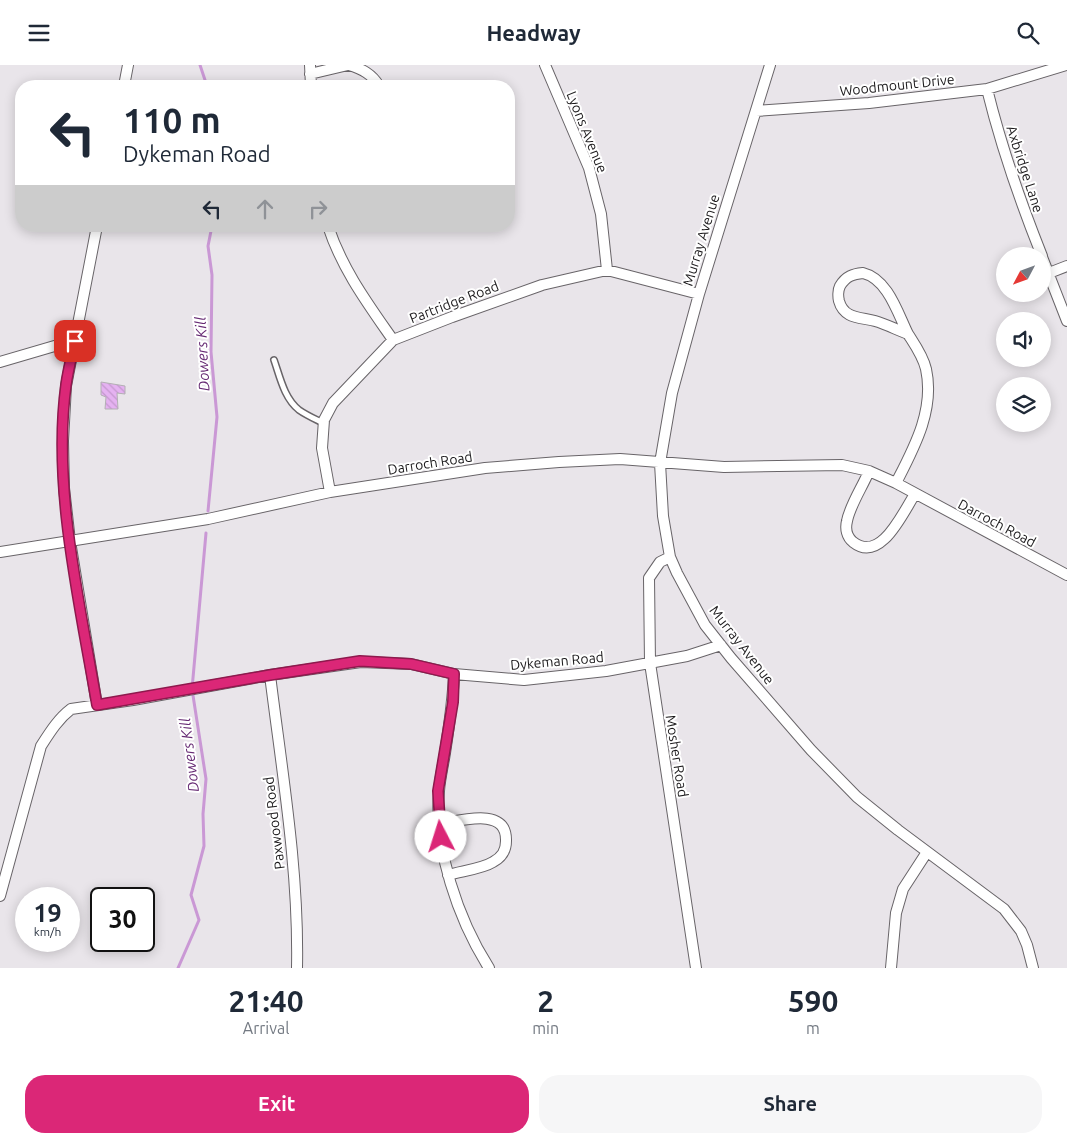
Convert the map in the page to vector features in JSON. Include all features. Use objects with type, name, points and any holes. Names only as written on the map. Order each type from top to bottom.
[{"type":"street","points":[[125,80],[128,65]]},
{"type":"street","points":[[310,69],[348,65],[362,69],[375,80]]},
{"type":"street","name":"Lyons Avenue","points":[[546,65],[589,169],[601,214],[607,270]]},
{"type":"street","name":"Murray Avenue","points":[[770,65],[699,295],[672,393],[660,463],[663,517],[670,557],[705,625],[811,750],[857,797],[1004,909],[1021,931],[1033,968]]},
{"type":"street","name":"Woodmount Drive","points":[[756,111],[869,103],[987,89],[1066,65]]},
{"type":"street","name":"Axbridge Lane","points":[[987,89],[999,136],[1025,214],[1038,247]]},
{"type":"street","points":[[96,232],[66,386],[63,441],[64,488],[70,541],[97,705]]},
{"type":"street","points":[[330,232],[352,281],[393,340]]},
{"type":"street","points":[[1051,272],[1067,266]]},
{"type":"street","name":"Partridge Road","points":[[330,492],[322,448],[324,423],[333,403],[393,340],[542,285],[607,270],[699,295]]},
{"type":"street","points":[[896,483],[923,424],[928,385],[925,367],[917,348],[885,289],[876,278],[863,273],[854,274],[847,277],[840,285],[838,298],[840,305],[852,317],[875,321],[908,334]]},
{"type":"street","name":"Axbridge Lane","points":[[1051,278],[1067,318]]},
{"type":"street","points":[[0,362],[75,341]]},
{"type":"street","name":"Darroch Road","points":[[0,552],[208,519],[330,492],[485,468],[559,461],[620,459],[724,467],[842,465],[869,471],[896,483],[1067,575]]},
{"type":"street","points":[[869,471],[847,521],[847,533],[850,539],[857,545],[870,547],[886,539],[914,494]]},
{"type":"street","name":"Mosher Road","points":[[670,557],[660,562],[649,578],[650,663],[696,968]]},
{"type":"street","name":"Dykeman Road","points":[[0,896],[41,746],[64,714],[71,709],[360,661],[411,664],[454,674],[524,680],[578,675],[650,663],[721,645]]},
{"type":"street","points":[[454,674],[453,702],[438,791],[440,825],[448,875],[454,894],[472,937],[489,968]]},
{"type":"street","name":"Paxwood Road","points":[[270,675],[294,871],[298,920],[297,968]]},
{"type":"street","points":[[440,825],[474,819],[489,819],[501,825],[506,835],[506,849],[493,862],[448,875]]},
{"type":"street","points":[[891,968],[896,913],[903,889],[927,851]]},
{"type":"lane","points":[[274,360],[290,400],[298,409],[324,423]]},
{"type":"building","points":[[101,382],[125,386],[125,394],[117,393],[118,409],[105,409],[106,397],[101,395]]},
{"type":"waterway","name":"Dowers Kill","points":[[200,65],[205,80]]},
{"type":"waterway","name":"Dowers Kill","points":[[208,511],[217,417],[211,352],[212,275],[208,246],[211,232]]},
{"type":"waterway","name":"Dowers Kill","points":[[178,968],[199,920],[191,895],[204,846],[203,814],[206,779],[192,689],[206,533]]},
{"type":"route","points":[[75,341],[66,386],[63,441],[64,488],[70,541],[97,705],[360,661],[411,664],[454,674],[453,702],[438,791],[441,837]]}]
